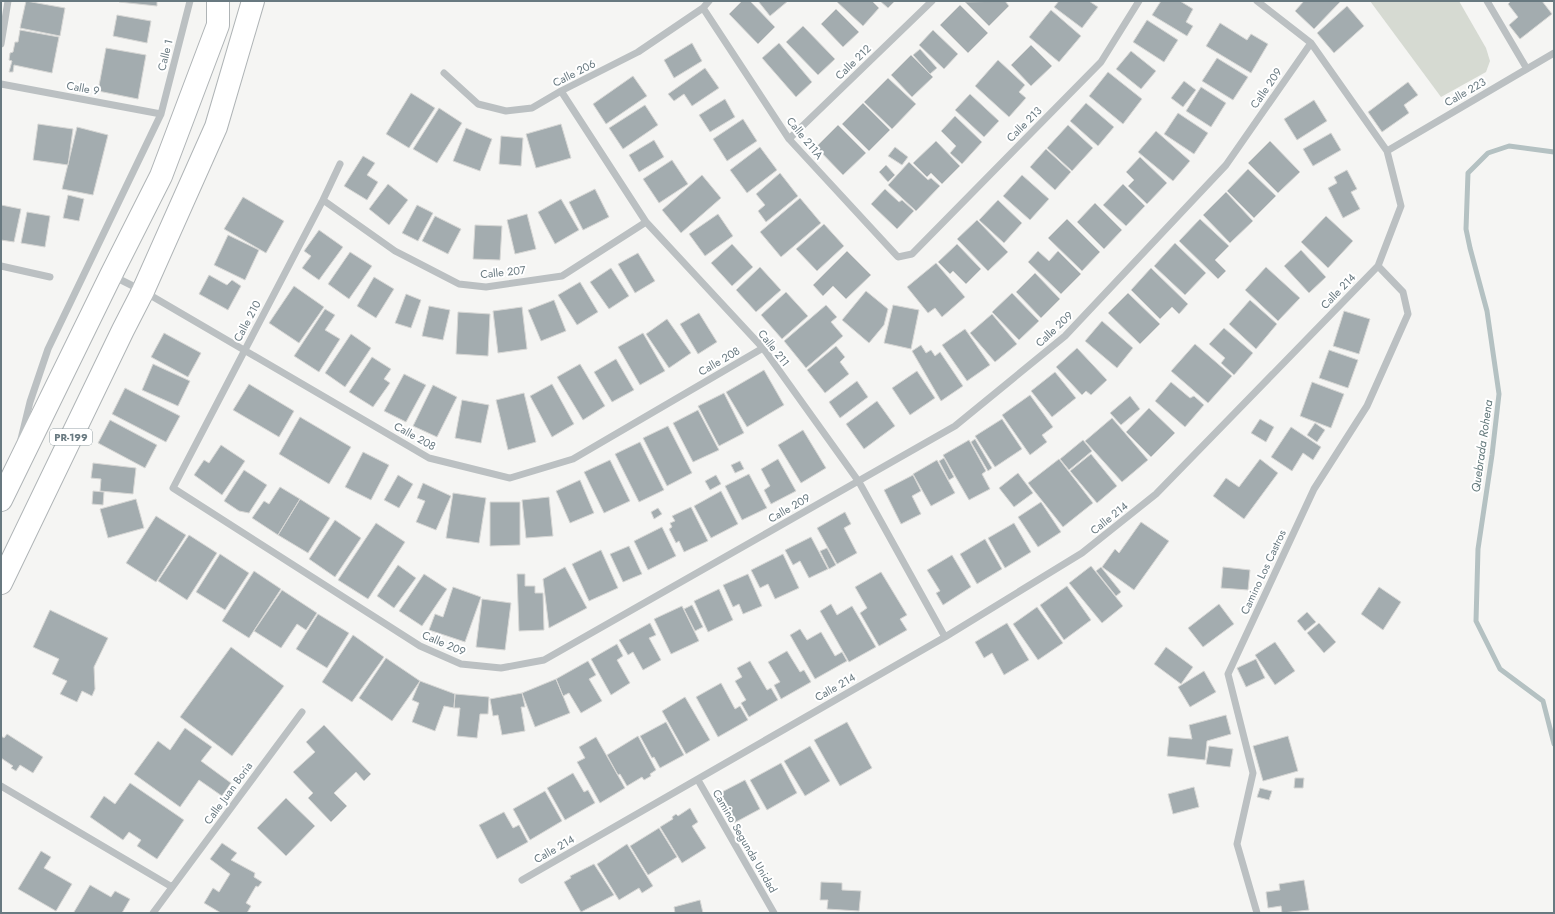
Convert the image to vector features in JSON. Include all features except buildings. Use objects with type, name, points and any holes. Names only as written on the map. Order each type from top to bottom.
[{"type":"main road","name":"PR-199","points":[[1,500],[161,176],[218,25],[218,1]]},
{"type":"main road","name":"PR-199","points":[[1,583],[143,291],[216,127],[253,1]]},
{"type":"street","points":[[1,44],[8,1]]},
{"type":"street","name":"Calle 1","points":[[11,478],[30,402],[48,349],[161,114],[190,1]]},
{"type":"street","name":"Calle 206","points":[[444,73],[478,104],[506,111],[532,108],[561,91],[638,52],[702,8],[709,1]]},
{"type":"street","name":"Calle 212","points":[[789,139],[932,1]]},
{"type":"street","name":"Calle 213","points":[[912,254],[1100,62],[1139,1]]},
{"type":"street","name":"Calle 214","points":[[522,880],[945,637],[1082,553],[1156,494],[1378,266],[1401,206],[1387,151],[1311,43],[1257,1]]},
{"type":"street","points":[[1487,1],[1527,69]]},
{"type":"street","name":"Calle 211A","points":[[702,8],[789,139],[898,258],[912,254]]},
{"type":"street","name":"Calle 209","points":[[172,488],[420,646],[461,664],[502,668],[544,660],[955,426],[1065,336],[1226,165],[1311,43]]},
{"type":"street","name":"Calle 223","points":[[1387,151],[1554,53]]},
{"type":"street","name":"Calle 9","points":[[1,84],[161,114]]},
{"type":"street","name":"Calle 211","points":[[561,91],[646,222],[763,348],[859,482],[945,637]]},
{"type":"street","name":"Calle 210","points":[[172,488],[323,200],[340,164]]},
{"type":"street","name":"Calle 207","points":[[323,200],[395,251],[459,284],[486,287],[562,276],[646,222]]},
{"type":"street","points":[[1,266],[50,277]]},
{"type":"street","name":"Camino Los Castros","points":[[1257,913],[1236,844],[1253,773],[1228,674],[1314,489],[1367,406],[1408,314],[1403,292],[1378,266]]},
{"type":"street","name":"Calle 208","points":[[111,275],[143,291],[429,458],[510,478],[573,459],[763,348]]},
{"type":"street","name":"Calle Juan Boria","points":[[153,913],[302,712]]},
{"type":"street","name":"Camino Segunda Unidad","points":[[698,780],[774,913]]},
{"type":"street","points":[[1,786],[172,887]]},
{"type":"shaded area","points":[[1370,1],[1459,1],[1486,48],[1490,61],[1486,72],[1441,97]]},
{"type":"waterway","name":"Quebrada Rohena","points":[[1554,152],[1509,146],[1488,153],[1468,173],[1466,229],[1487,311],[1499,394],[1492,455],[1478,549],[1476,621],[1500,669],[1543,701],[1554,744]]}]
